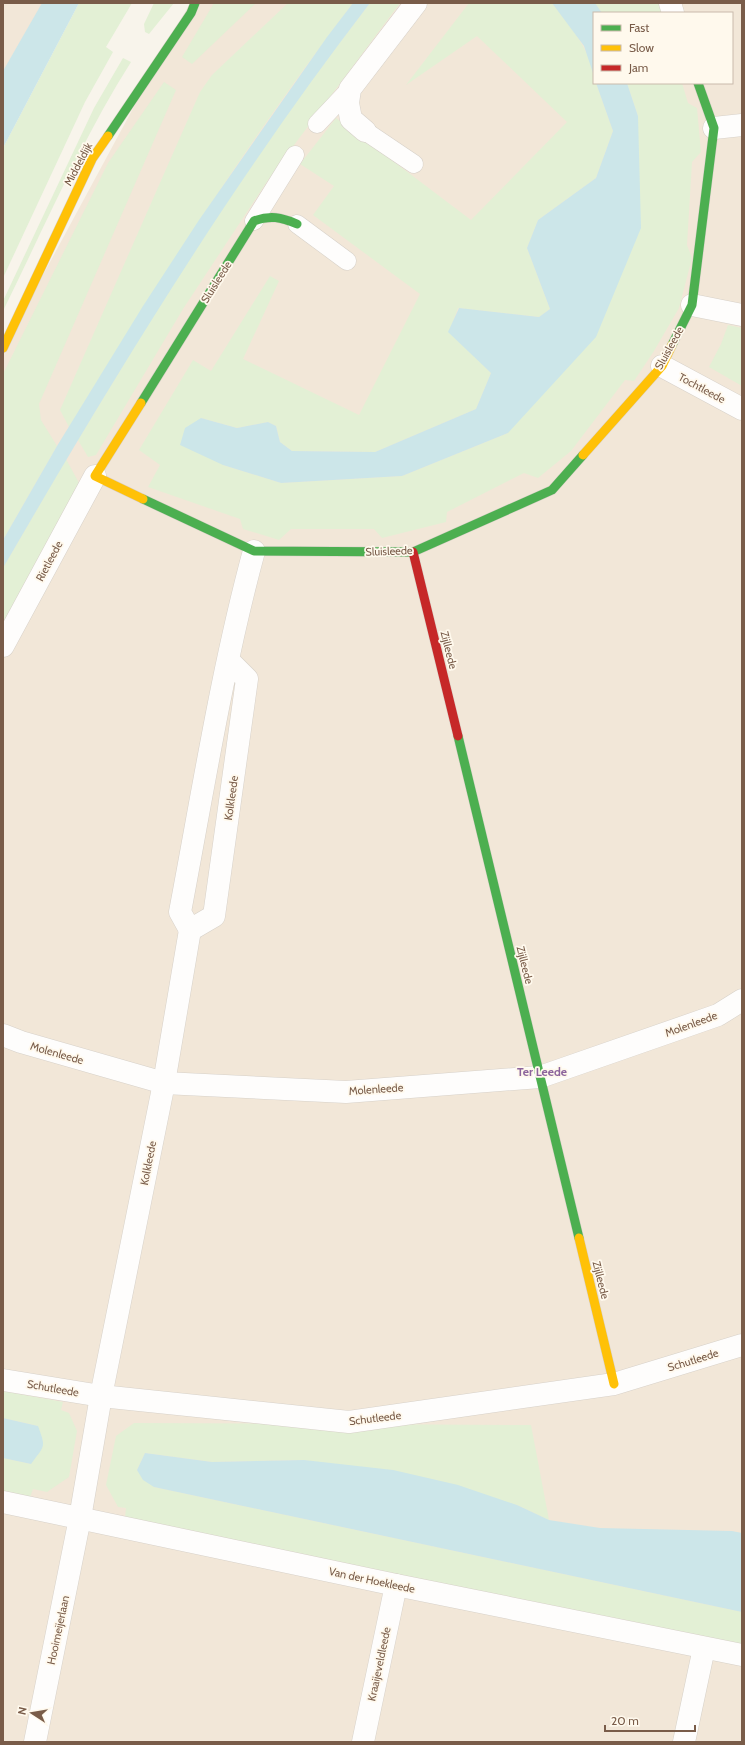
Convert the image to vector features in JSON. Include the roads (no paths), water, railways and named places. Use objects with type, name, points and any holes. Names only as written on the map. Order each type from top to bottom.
[{"type":"street","name":"Middeldijk","points":[[3,348],[92,159],[196,3]]},
{"type":"street","points":[[365,131],[351,119],[348,102],[350,89],[416,3]]},
{"type":"street","name":"Sluisleede","points":[[254,221],[95,476],[254,551],[413,552],[552,490],[662,366],[692,305],[714,128],[698,84]]},
{"type":"street","points":[[714,128],[742,125]]},
{"type":"street","points":[[254,221],[264,217],[277,215],[297,224]]},
{"type":"street","points":[[692,305],[742,315]]},
{"type":"street","name":"Tochtleede","points":[[662,366],[742,409]]},
{"type":"street","name":"Rietleede","points":[[3,646],[95,476]]},
{"type":"street","points":[[190,930],[180,912],[238,609],[254,551]]},
{"type":"street","name":"Zijlleede","points":[[413,552],[614,1384]]},
{"type":"street","name":"Kolkleede","points":[[80,1518],[101,1396],[164,1083],[190,930],[214,916],[216,908],[248,679],[228,660]]},
{"type":"street","name":"Molenleede","points":[[3,1035],[21,1042],[164,1083],[346,1092],[540,1077],[718,1015],[742,1000]]},
{"type":"street","name":"Schutleede","points":[[3,1380],[101,1396],[349,1422],[614,1384],[742,1345]]},
{"type":"street","name":"Van der Hoekleede","points":[[3,1502],[396,1586],[742,1656]]},
{"type":"street","name":"Hooimeijerlaan","points":[[35,1742],[80,1518]]},
{"type":"street","name":"Kraaijeveldleede","points":[[362,1742],[396,1586]]},
{"type":"street","points":[[684,1742],[704,1648]]},
{"type":"lane","points":[[317,124],[350,89]]},
{"type":"lane","points":[[365,131],[414,164]]},
{"type":"lane","name":"Sluisleede","points":[[254,221],[294,155]]},
{"type":"lane","points":[[297,224],[347,261]]},
{"type":"water","points":[[42,3],[79,3],[3,148],[3,71]]},
{"type":"water","points":[[353,3],[370,3],[320,70],[223,209],[133,350],[3,568],[3,540],[57,446],[143,306],[199,220],[327,37]]},
{"type":"water","points":[[552,3],[595,3],[601,12],[593,12],[593,73],[584,46]]},
{"type":"water","points":[[596,84],[627,84],[638,116],[641,228],[596,337],[508,433],[402,476],[281,483],[223,465],[180,445],[185,428],[201,418],[237,428],[268,422],[276,426],[280,442],[292,451],[375,452],[476,409],[491,373],[448,332],[459,308],[539,317],[550,309],[527,248],[538,220],[596,178],[613,131]]},
{"type":"water","points":[[3,1418],[38,1426],[43,1446],[31,1464],[3,1458]]},
{"type":"water","points":[[145,1453],[212,1462],[304,1460],[393,1470],[458,1485],[517,1505],[549,1520],[600,1528],[732,1531],[742,1533],[742,1612],[154,1487],[143,1480],[137,1470]]},
{"type":"district","name":"Ter Leede","points":[[542,1072]]}]
